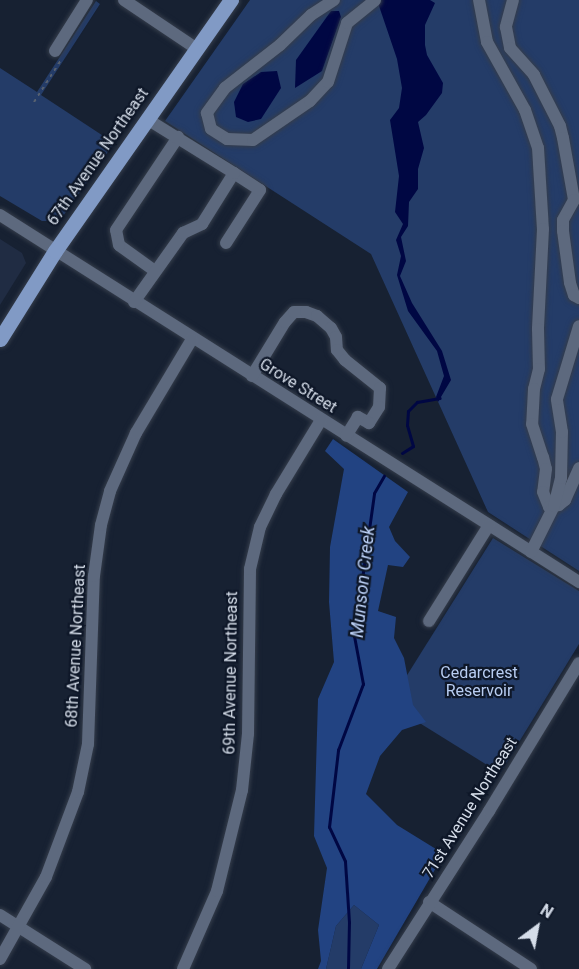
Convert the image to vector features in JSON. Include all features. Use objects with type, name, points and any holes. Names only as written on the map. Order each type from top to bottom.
[{"type":"main road","name":"67th Avenue Northeast","points":[[0,339],[55,251],[231,0]]},
{"type":"street","points":[[55,51],[87,0]]},
{"type":"street","points":[[124,0],[197,49]]},
{"type":"street","points":[[334,0],[311,15],[280,45],[220,93],[207,113],[211,129],[227,139],[253,140],[310,101],[328,82],[347,23],[375,0]]},
{"type":"street","points":[[479,0],[487,42],[525,110],[538,148],[543,229],[538,329],[539,369],[534,389],[532,424],[546,469],[543,492],[549,507],[565,500],[579,468]]},
{"type":"street","points":[[513,0],[506,27],[510,48],[534,75],[560,126],[563,138],[574,200],[563,220],[563,231],[570,284],[574,295],[579,298]]},
{"type":"street","points":[[147,119],[261,190],[226,243]]},
{"type":"street","points":[[155,271],[119,245],[116,230],[178,137]]},
{"type":"street","points":[[134,302],[183,233],[202,224],[234,173]]},
{"type":"street","name":"Grove Street","points":[[0,215],[192,339],[579,582]]},
{"type":"street","points":[[252,376],[285,322],[294,312],[306,312],[317,316],[331,328],[336,337],[337,350],[345,360],[380,388],[379,407],[369,423],[358,417],[346,436]]},
{"type":"street","points":[[531,552],[554,506],[561,478],[561,432],[557,399],[579,327]]},
{"type":"street","name":"68th Avenue Northeast","points":[[0,959],[46,878],[78,792],[88,744],[94,576],[101,525],[110,491],[136,433],[192,339]]},
{"type":"street","name":"69th Avenue Northeast","points":[[183,969],[217,891],[242,790],[248,734],[250,569],[260,527],[276,494],[321,420]]},
{"type":"street","points":[[429,621],[489,525]]},
{"type":"street","name":"71st Avenue Northeast","points":[[391,968],[429,902],[495,802],[579,663]]},
{"type":"street","points":[[429,902],[531,969]]},
{"type":"street","points":[[0,915],[85,969]]},
{"type":"shaded area","points":[[377,0],[430,0],[435,3],[425,25],[425,45],[427,55],[443,83],[442,93],[418,122],[424,148],[418,169],[418,189],[409,202],[408,226],[401,237],[406,261],[400,276],[412,303],[442,351],[451,380],[438,402],[436,397],[444,376],[437,351],[408,311],[397,275],[401,256],[396,240],[403,224],[395,212],[399,176],[390,120],[399,108],[402,88],[397,59]]},
{"type":"shaded area","points":[[331,11],[339,11],[341,17],[322,71],[295,88],[296,60]]},
{"type":"shaded area","points":[[277,71],[281,88],[261,119],[248,122],[236,117],[234,102],[243,84],[261,72]]},
{"type":"shaded area","points":[[0,239],[22,253],[26,263],[0,305]]},
{"type":"shaded area","points":[[333,439],[408,492],[389,527],[395,541],[410,557],[403,567],[388,565],[378,611],[396,617],[394,638],[404,658],[413,705],[426,722],[402,730],[380,756],[366,794],[397,825],[444,854],[377,969],[361,969],[379,925],[354,905],[336,926],[326,969],[318,969],[321,961],[318,930],[327,868],[314,836],[318,699],[334,662],[329,602],[330,547],[344,469],[325,451]]},
{"type":"green space","points":[[250,0],[579,0],[579,571],[488,512],[371,254],[165,121]]},
{"type":"green space","points":[[96,1],[100,4],[41,95],[114,143],[63,216],[52,221],[42,221],[0,196],[0,68],[37,92]]},
{"type":"green space","name":"Cedarcrest Reservoir","points":[[493,538],[579,591],[579,644],[500,773],[389,704]]},
{"type":"green space","points":[[354,905],[379,925],[361,969],[326,969],[336,926]]},
{"type":"waterway","name":"Munson Creek","points":[[402,453],[413,446],[407,425],[408,411],[417,402],[440,398]]},
{"type":"waterway","name":"Munson Creek","points":[[348,969],[349,922],[345,861],[329,827],[338,750],[363,684],[354,636],[374,493],[384,476]]}]
